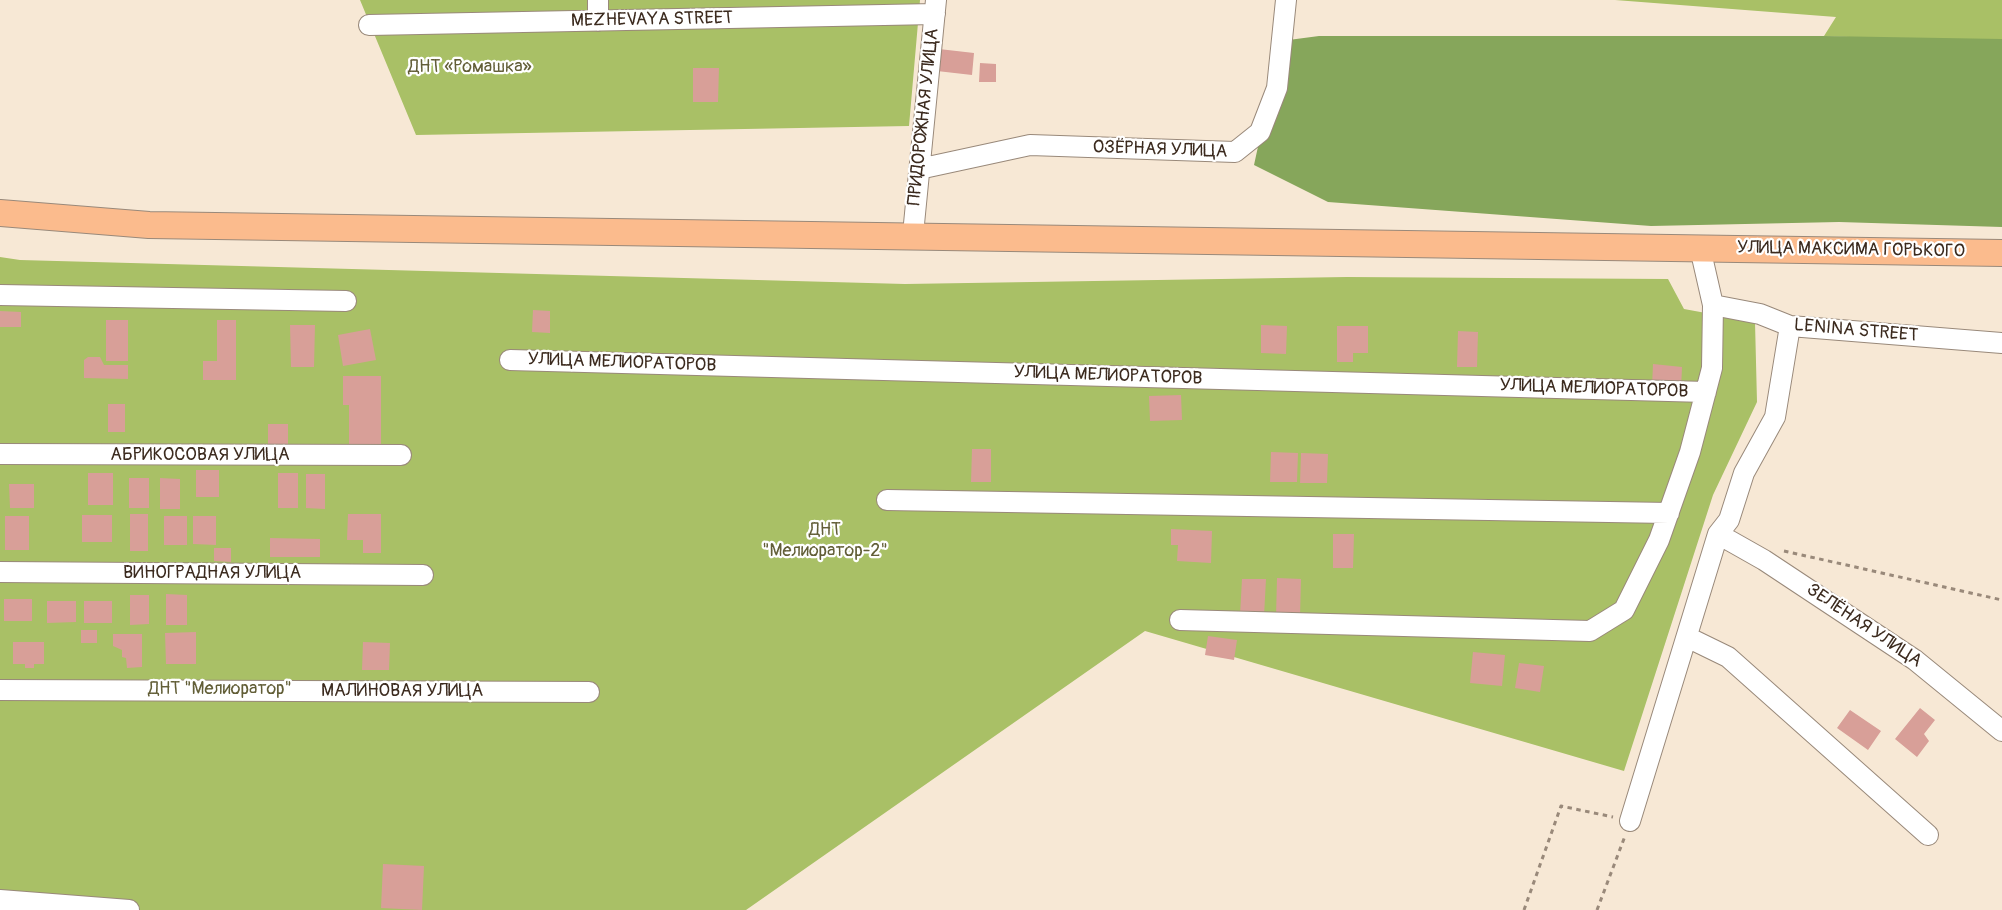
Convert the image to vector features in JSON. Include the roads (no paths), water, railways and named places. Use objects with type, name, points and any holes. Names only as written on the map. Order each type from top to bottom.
[{"type":"main road","name":"УЛИЦА МАКСИМА ГОРЬКОГО","points":[[0,213],[149,225],[913,234],[2002,253]]},
{"type":"street","points":[[598,0],[598,21]]},
{"type":"street","name":"ОЗЁРНАЯ УЛИЦА","points":[[919,169],[1030,146],[1235,152],[1260,132],[1277,88],[1286,0]]},
{"type":"street","name":"MEZHEVAYA STREET","points":[[369,25],[598,21],[935,7]]},
{"type":"street","name":"ПРИДОРОЖНАЯ УЛИЦА","points":[[913,234],[935,7]]},
{"type":"street","points":[[1180,620],[1590,631],[1624,610],[1659,540],[1669,513],[1690,452],[1712,368],[1713,305],[1700,248]]},
{"type":"street","points":[[0,295],[346,302]]},
{"type":"street","name":"LENINA STREET","points":[[1713,305],[1760,314],[1790,326],[2002,343]]},
{"type":"street","points":[[1630,821],[1718,534],[1729,520],[1744,473],[1775,417],[1790,326]]},
{"type":"street","name":"УЛИЦА МЕЛИОРАТОРОВ","points":[[510,360],[1706,392]]},
{"type":"street","name":"АБРИКОСОВАЯ УЛИЦА","points":[[0,454],[401,455]]},
{"type":"street","points":[[887,500],[1669,513]]},
{"type":"street","name":"ЗЕЛЁНАЯ УЛИЦА","points":[[1718,534],[1764,560],[1916,660],[2002,731]]},
{"type":"street","name":"ВИНОГРАДНАЯ УЛИЦА","points":[[0,572],[423,575]]},
{"type":"street","points":[[1687,637],[1728,657],[1928,835]]},
{"type":"street","name":"МАЛИНОВАЯ УЛИЦА","points":[[0,690],[589,692]]},
{"type":"street","points":[[0,900],[55,907],[129,910]]},
{"type":"park label","name":"ДНТ «Ромашка»","points":[[470,67]]},
{"type":"park label","name":"ДНТ \"Мелиоратор-2\"","points":[[825,540]]},
{"type":"park label","name":"ДНТ \"Мелиоратор\"","points":[[220,689]]}]
